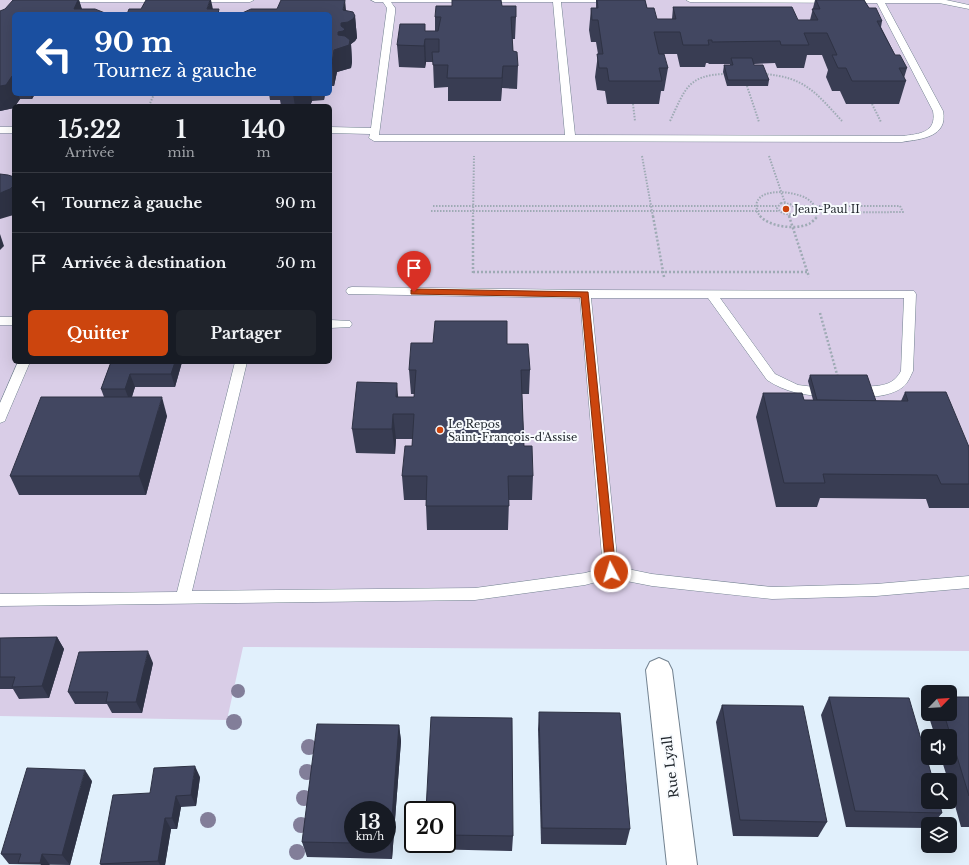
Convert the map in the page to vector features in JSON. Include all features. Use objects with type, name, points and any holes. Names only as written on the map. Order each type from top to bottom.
[{"type":"street","name":"Rue Lyall","points":[[659,670],[682,865]]},
{"type":"lane","points":[[44,0],[148,0]]},
{"type":"lane","points":[[183,0],[250,0]]},
{"type":"lane","points":[[376,0],[630,0]]},
{"type":"lane","points":[[385,0],[391,8],[391,13],[374,138],[902,139],[926,135],[937,127],[940,116],[938,110],[880,1]]},
{"type":"lane","points":[[557,0],[570,138]]},
{"type":"lane","points":[[690,0],[939,1],[969,7]]},
{"type":"lane","points":[[0,130],[12,130]]},
{"type":"lane","points":[[332,130],[374,131]]},
{"type":"lane","points":[[352,291],[585,294],[711,294],[910,294],[907,371],[904,379],[888,390],[875,392],[806,392],[781,384],[763,367],[711,294]]},
{"type":"lane","points":[[585,294],[611,572]]},
{"type":"lane","points":[[0,321],[12,321]]},
{"type":"lane","points":[[332,324],[346,324]]},
{"type":"lane","points":[[0,418],[23,364]]},
{"type":"lane","points":[[183,598],[241,364]]},
{"type":"lane","points":[[0,600],[475,594],[585,578],[611,572],[652,580],[772,593],[876,590],[969,582]]},
{"type":"path","points":[[670,122],[686,89],[694,80],[709,74],[731,74]]},
{"type":"path","points":[[763,74],[784,75],[804,83],[813,90],[845,123]]},
{"type":"path","points":[[746,83],[760,126]]},
{"type":"path","points":[[633,104],[636,126]]},
{"type":"path","points":[[872,104],[883,128]]},
{"type":"path","points":[[640,150],[665,280]]},
{"type":"path","points":[[768,150],[785,203]]},
{"type":"path","points":[[474,151],[473,273],[807,272]]},
{"type":"path","points":[[782,192],[802,196],[810,200],[815,206],[818,213],[816,219],[811,223],[793,228],[772,223],[764,219],[758,212],[756,206],[764,195],[782,192]]},
{"type":"path","points":[[432,206],[777,206],[785,203],[795,206],[900,206],[903,212],[796,213],[789,215],[779,211],[432,211]]},
{"type":"path","points":[[777,206],[779,211]]},
{"type":"path","points":[[795,206],[796,213]]},
{"type":"path","points":[[789,215],[811,282]]},
{"type":"path","points":[[819,310],[839,383]]},
{"type":"shaded area","points":[[0,0],[969,0],[969,651],[243,647],[227,720],[0,716]]},
{"type":"building","points":[[13,0],[78,0],[74,9],[95,9],[102,12],[12,12],[12,76],[6,85],[0,86],[0,11],[5,9]]},
{"type":"building","points":[[146,0],[210,0],[207,9],[219,9],[218,12],[128,12],[129,9],[141,9]]},
{"type":"building","points":[[281,0],[345,0],[343,10],[353,12],[355,16],[348,22],[341,23],[341,26],[345,29],[338,32],[338,35],[345,36],[350,40],[349,45],[334,50],[332,63],[332,12],[244,12],[251,9],[277,9]]},
{"type":"building","points":[[452,0],[501,0],[502,6],[516,6],[516,17],[511,17],[513,51],[517,52],[518,66],[503,66],[502,78],[447,78],[448,65],[433,65],[432,52],[439,52],[439,39],[425,39],[424,46],[397,45],[400,24],[425,24],[425,31],[438,31],[441,17],[435,17],[436,6],[452,6]]},
{"type":"building","points":[[597,0],[645,0],[647,8],[654,8],[657,19],[676,19],[673,7],[792,7],[798,20],[818,20],[812,9],[820,9],[816,0],[864,0],[869,8],[876,8],[882,21],[877,21],[895,55],[900,55],[907,68],[899,68],[906,81],[852,81],[846,68],[838,68],[832,55],[837,55],[827,33],[804,33],[809,45],[781,45],[780,41],[712,42],[712,40],[708,40],[709,45],[683,45],[680,32],[654,32],[659,54],[664,54],[668,68],[659,68],[662,81],[609,81],[607,68],[599,68],[597,54],[603,54],[598,20],[592,20],[591,8],[598,8]]},
{"type":"building","points":[[731,58],[752,58],[754,65],[763,65],[769,80],[728,80],[724,65],[733,65]]},
{"type":"building","points":[[0,174],[12,176],[12,187],[0,193]]},
{"type":"building","name":"Le Repos Saint-François-d'Assise","points":[[435,321],[507,321],[507,344],[528,344],[530,370],[521,370],[524,446],[532,446],[533,476],[508,476],[509,506],[426,506],[427,476],[402,476],[405,446],[412,446],[414,414],[393,414],[392,429],[352,429],[357,382],[397,383],[396,397],[414,397],[416,370],[409,370],[411,343],[433,343]]},
{"type":"building","points":[[110,364],[174,364],[171,374],[130,374],[125,389],[101,389]]},
{"type":"building","points":[[810,375],[867,375],[876,401],[817,400]]},
{"type":"building","points":[[905,392],[946,392],[969,447],[969,484],[941,484],[937,475],[823,474],[825,483],[784,483],[763,393],[802,393],[804,400],[908,401]]},
{"type":"building","points":[[41,397],[162,397],[139,476],[10,476]]},
{"type":"building","points":[[57,637],[42,686],[12,687],[15,677],[0,677],[0,638]]},
{"type":"building","points":[[148,651],[136,702],[106,702],[108,692],[68,692],[79,652]]},
{"type":"building","points":[[829,697],[909,698],[921,739],[921,765],[929,765],[931,773],[921,773],[921,809],[941,809],[942,813],[855,811]]},
{"type":"building","points":[[957,697],[969,697],[969,796],[957,757],[957,729],[949,729],[946,721],[957,721]]},
{"type":"building","points":[[722,705],[803,706],[827,822],[740,820]]},
{"type":"building","points":[[539,712],[620,713],[630,829],[542,828]]},
{"type":"building","points":[[431,717],[512,718],[513,836],[456,835],[456,801],[426,801]]},
{"type":"building","points":[[317,724],[399,725],[393,801],[344,801],[344,843],[302,842]]},
{"type":"building","points":[[195,766],[191,795],[176,796],[172,818],[165,818],[158,861],[100,864],[113,795],[150,793],[154,768]]},
{"type":"building","points":[[27,768],[85,770],[62,855],[42,854],[40,863],[18,863],[21,854],[1,854]]},
{"type":"place","name":"Jean-Paul II","points":[[786,209]]},
{"type":"place","name":"Le Repos Saint-François-d'Assise","points":[[440,430]]},
{"type":"route","points":[[414,292],[585,294],[611,572]]}]
